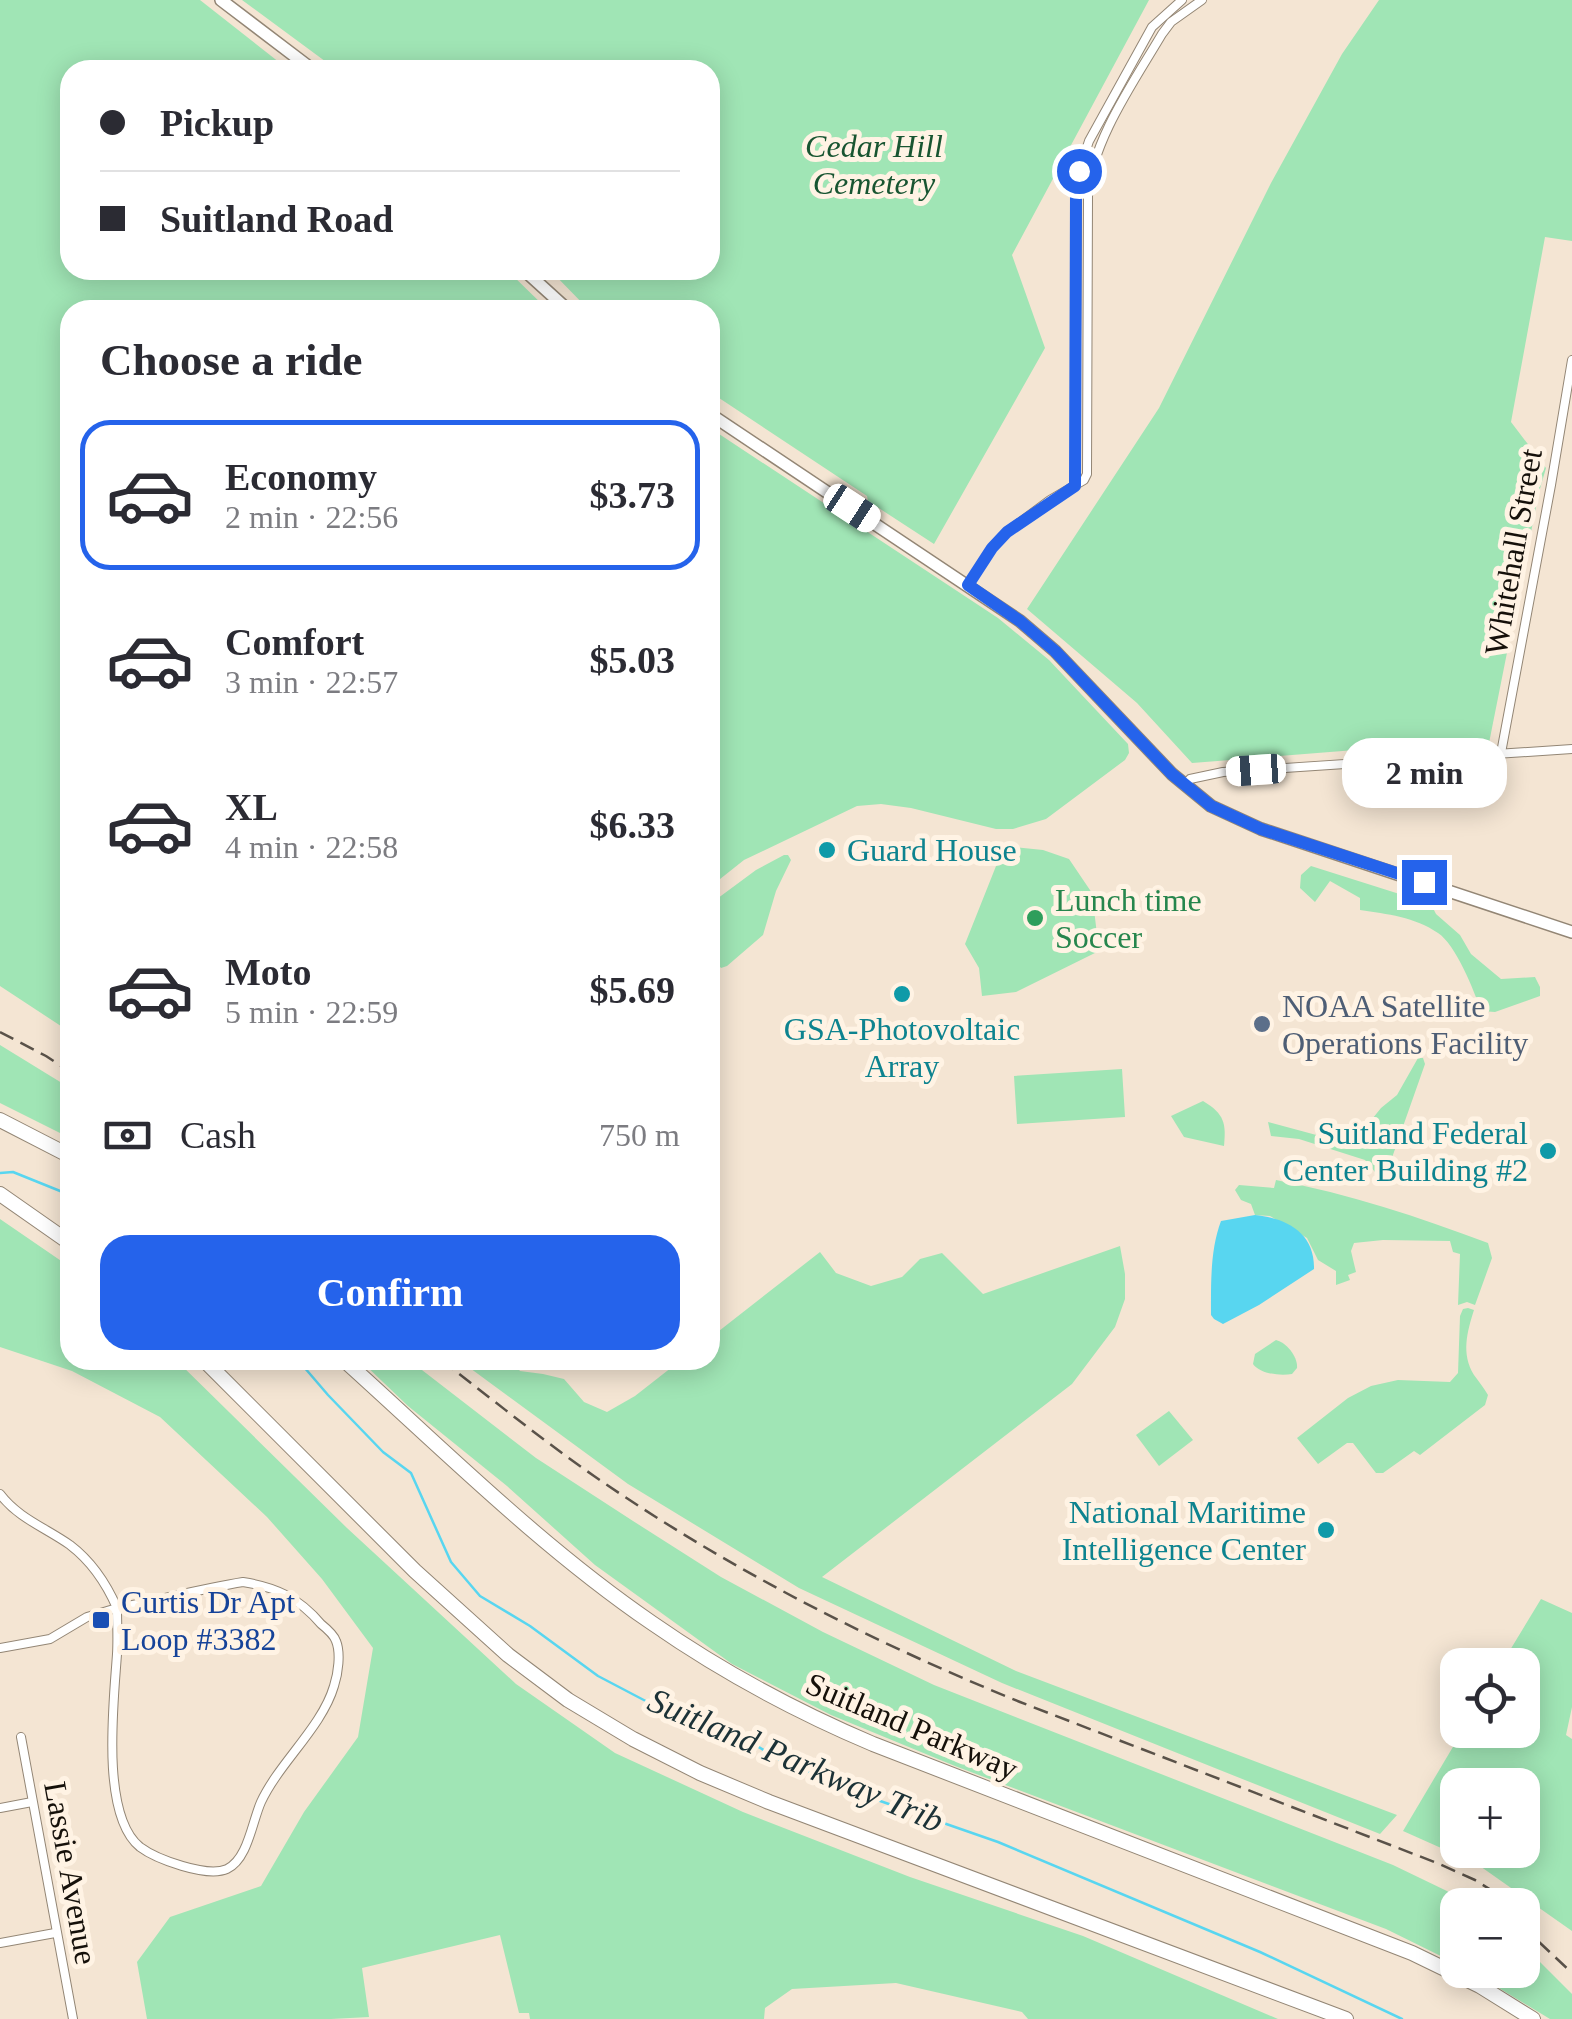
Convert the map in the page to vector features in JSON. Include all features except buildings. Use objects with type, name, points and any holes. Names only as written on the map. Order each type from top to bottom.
[{"type":"highway","points":[[0,1120],[60,1151]]},
{"type":"highway","points":[[0,1194],[60,1236]]},
{"type":"highway","points":[[214,1370],[470,1623],[548,1686],[621,1733],[757,1797],[1346,2019]]},
{"type":"highway","name":"Suitland Parkway","points":[[355,1370],[582,1572],[651,1623],[736,1677],[886,1749],[1412,1953],[1480,1986],[1534,2019]]},
{"type":"main road","points":[[221,0],[301,60]]},
{"type":"main road","points":[[535,280],[557,300]]},
{"type":"main road","points":[[720,421],[1020,621],[1055,651],[1184,786],[1211,806],[1261,829],[1572,932]]},
{"type":"street","points":[[1075,486],[1079,171],[1089,141],[1152,26],[1182,0]]},
{"type":"street","points":[[968,585],[1007,532],[1087,474],[1088,196],[1092,166],[1162,34],[1202,0]]},
{"type":"street","name":"Whitehall Street","points":[[1501,753],[1572,360]]},
{"type":"street","points":[[1184,786],[1190,779],[1223,772],[1572,749]]},
{"type":"street","points":[[0,1494],[11,1509],[84,1558],[99,1575],[116,1608],[118,1652],[112,1705],[116,1792],[132,1840],[160,1857],[200,1870],[225,1870],[238,1860],[262,1798],[329,1700],[338,1658],[336,1640],[311,1612],[290,1596],[267,1586],[242,1582],[116,1608],[87,1617],[50,1639],[0,1648]]},
{"type":"street","name":"Lassie Avenue","points":[[21,1737],[73,2019]]},
{"type":"street","points":[[0,1808],[32,1802]]},
{"type":"street","points":[[0,1943],[55,1934]]},
{"type":"green space","points":[[0,0],[200,0],[276,60],[60,60],[60,280],[517,280],[538,300],[60,300],[60,1025],[0,986]]},
{"type":"green space","name":"Cedar Hill Cemetery","points":[[242,0],[1149,0],[1012,255],[1045,348],[934,544],[720,399],[720,300],[579,300],[560,280],[720,280],[720,60],[323,60]]},
{"type":"green space","points":[[1379,0],[1572,0],[1572,241],[1545,237],[1511,422],[1546,468],[1489,743],[1192,763],[1137,703],[1027,609],[1159,408],[1271,183],[1342,54]]},
{"type":"green space","points":[[720,435],[998,618],[1049,660],[1128,744],[1129,753],[1046,819],[1013,829],[996,829],[911,808],[857,806],[744,860],[720,879]]},
{"type":"green space","name":"Lunch time Soccer","points":[[1004,846],[1043,850],[1069,859],[1092,893],[1099,951],[1016,992],[982,996],[979,968],[965,944]]},
{"type":"green space","points":[[784,855],[791,860],[776,891],[763,935],[721,968],[720,897]]},
{"type":"green space","points":[[1311,866],[1431,904],[1436,914],[1460,935],[1471,954],[1501,979],[1535,977],[1540,996],[1495,1012],[1481,1011],[1458,957],[1438,933],[1410,920],[1360,910],[1360,898],[1330,881],[1315,902],[1300,888],[1301,875]]},
{"type":"green space","points":[[0,1045],[60,1082],[60,1133],[0,1103]]},
{"type":"green space","points":[[1418,1058],[1423,1058],[1425,1064],[1388,1169],[1375,1172],[1365,1160],[1299,1139],[1271,1136],[1268,1122],[1346,1143],[1360,1134],[1397,1095]]},
{"type":"green space","points":[[1122,1069],[1125,1117],[1017,1124],[1014,1076]]},
{"type":"green space","points":[[1203,1101],[1222,1120],[1224,1146],[1184,1137],[1171,1116]]},
{"type":"green space","points":[[1276,1180],[1384,1207],[1488,1243],[1492,1258],[1475,1305],[1458,1305],[1460,1254],[1453,1252],[1450,1241],[1354,1243],[1351,1251],[1356,1272],[1348,1275],[1350,1280],[1336,1285],[1336,1271],[1318,1260],[1307,1238],[1270,1216],[1255,1215],[1251,1204],[1241,1200],[1235,1190],[1239,1185],[1274,1188]]},
{"type":"green space","points":[[0,1219],[60,1260],[60,1367],[0,1347]]},
{"type":"green space","points":[[1120,1246],[1125,1299],[1115,1327],[1072,1384],[822,1577],[1016,1671],[1397,1815],[1380,1834],[1002,1683],[799,1588],[628,1484],[473,1370],[519,1370],[564,1379],[584,1402],[607,1412],[668,1370],[720,1370],[720,1330],[820,1252],[836,1273],[871,1286],[902,1277],[920,1259],[942,1253],[983,1294]]},
{"type":"green space","points":[[1468,1308],[1474,1310],[1466,1351],[1474,1375],[1488,1395],[1485,1405],[1420,1455],[1414,1451],[1383,1473],[1376,1473],[1353,1443],[1347,1443],[1318,1464],[1297,1438],[1348,1398],[1371,1386],[1398,1380],[1450,1382],[1458,1373],[1460,1316]]},
{"type":"green space","points":[[1276,1340],[1294,1355],[1297,1368],[1292,1374],[1271,1374],[1253,1364],[1255,1354]]},
{"type":"green space","points":[[69,1370],[186,1370],[347,1528],[516,1684],[615,1753],[743,1812],[910,1877],[1083,1936],[1278,2019],[1028,2019],[1022,2012],[896,1983],[792,1989],[765,2008],[764,2019],[530,2019],[529,2013],[519,2013],[500,1935],[362,1968],[369,2017],[147,2019],[137,1962],[170,1917],[261,1886],[304,1812],[358,1737],[373,1648],[322,1579],[267,1517],[160,1417]]},
{"type":"green space","points":[[370,1370],[422,1370],[536,1458],[721,1577],[823,1632],[934,1685],[1393,1865],[1441,1888],[1440,1956],[1386,1929],[831,1715],[732,1664],[595,1565],[507,1486],[408,1406]]},
{"type":"green space","points":[[1169,1411],[1193,1440],[1159,1466],[1136,1435]]},
{"type":"green space","points":[[1541,1599],[1572,1613],[1572,1707],[1566,1735],[1572,1739],[1572,1931],[1540,1908],[1540,1888],[1511,1888],[1483,1868],[1540,1868],[1540,1768],[1440,1768],[1452,1748],[1540,1748],[1540,1648],[1511,1648]]},
{"type":"green space","points":[[1440,1769],[1440,1848],[1403,1831]]},
{"type":"green space","points":[[1540,1962],[1572,1994],[1572,2019],[1550,2019],[1499,1988],[1540,1988]]},
{"type":"water","points":[[1255,1215],[1278,1220],[1297,1230],[1310,1246],[1314,1269],[1223,1324],[1211,1315],[1217,1232],[1221,1221]]},
{"type":"waterway","name":"Suitland Parkway Trib","points":[[0,1173],[13,1172],[60,1191]]},
{"type":"waterway","name":"Suitland Parkway Trib","points":[[307,1370],[383,1452],[411,1473],[451,1562],[480,1596],[530,1626],[598,1676],[659,1708],[739,1735],[780,1760],[863,1795],[998,1842],[1260,1952],[1402,2019]]},
{"type":"railway","points":[[0,1032],[60,1065]]},
{"type":"railway","points":[[454,1370],[644,1510],[748,1572],[854,1628],[1020,1702],[1437,1863],[1488,1888]]},
{"type":"railway","points":[[1540,1943],[1572,1973]]},
{"type":"place","name":"Guard House","points":[[827,850]]},
{"type":"place","name":"Lunch time Soccer","points":[[1035,918]]},
{"type":"place","name":"GSA-Photovoltaic Array","points":[[902,994]]},
{"type":"place","name":"NOAA Satellite Operations Facility","points":[[1262,1024]]},
{"type":"place","name":"Suitland Federal Center Building #2","points":[[1548,1151]]},
{"type":"place","name":"National Maritime Intelligence Center","points":[[1326,1530]]},
{"type":"place","name":"Curtis Dr Apt Loop #3382","points":[[101,1620]]},
{"type":"route","points":[[1079,171],[1075,486],[1007,532],[968,585],[1055,651],[1147,750],[1211,806],[1261,829],[1424,882]]}]
